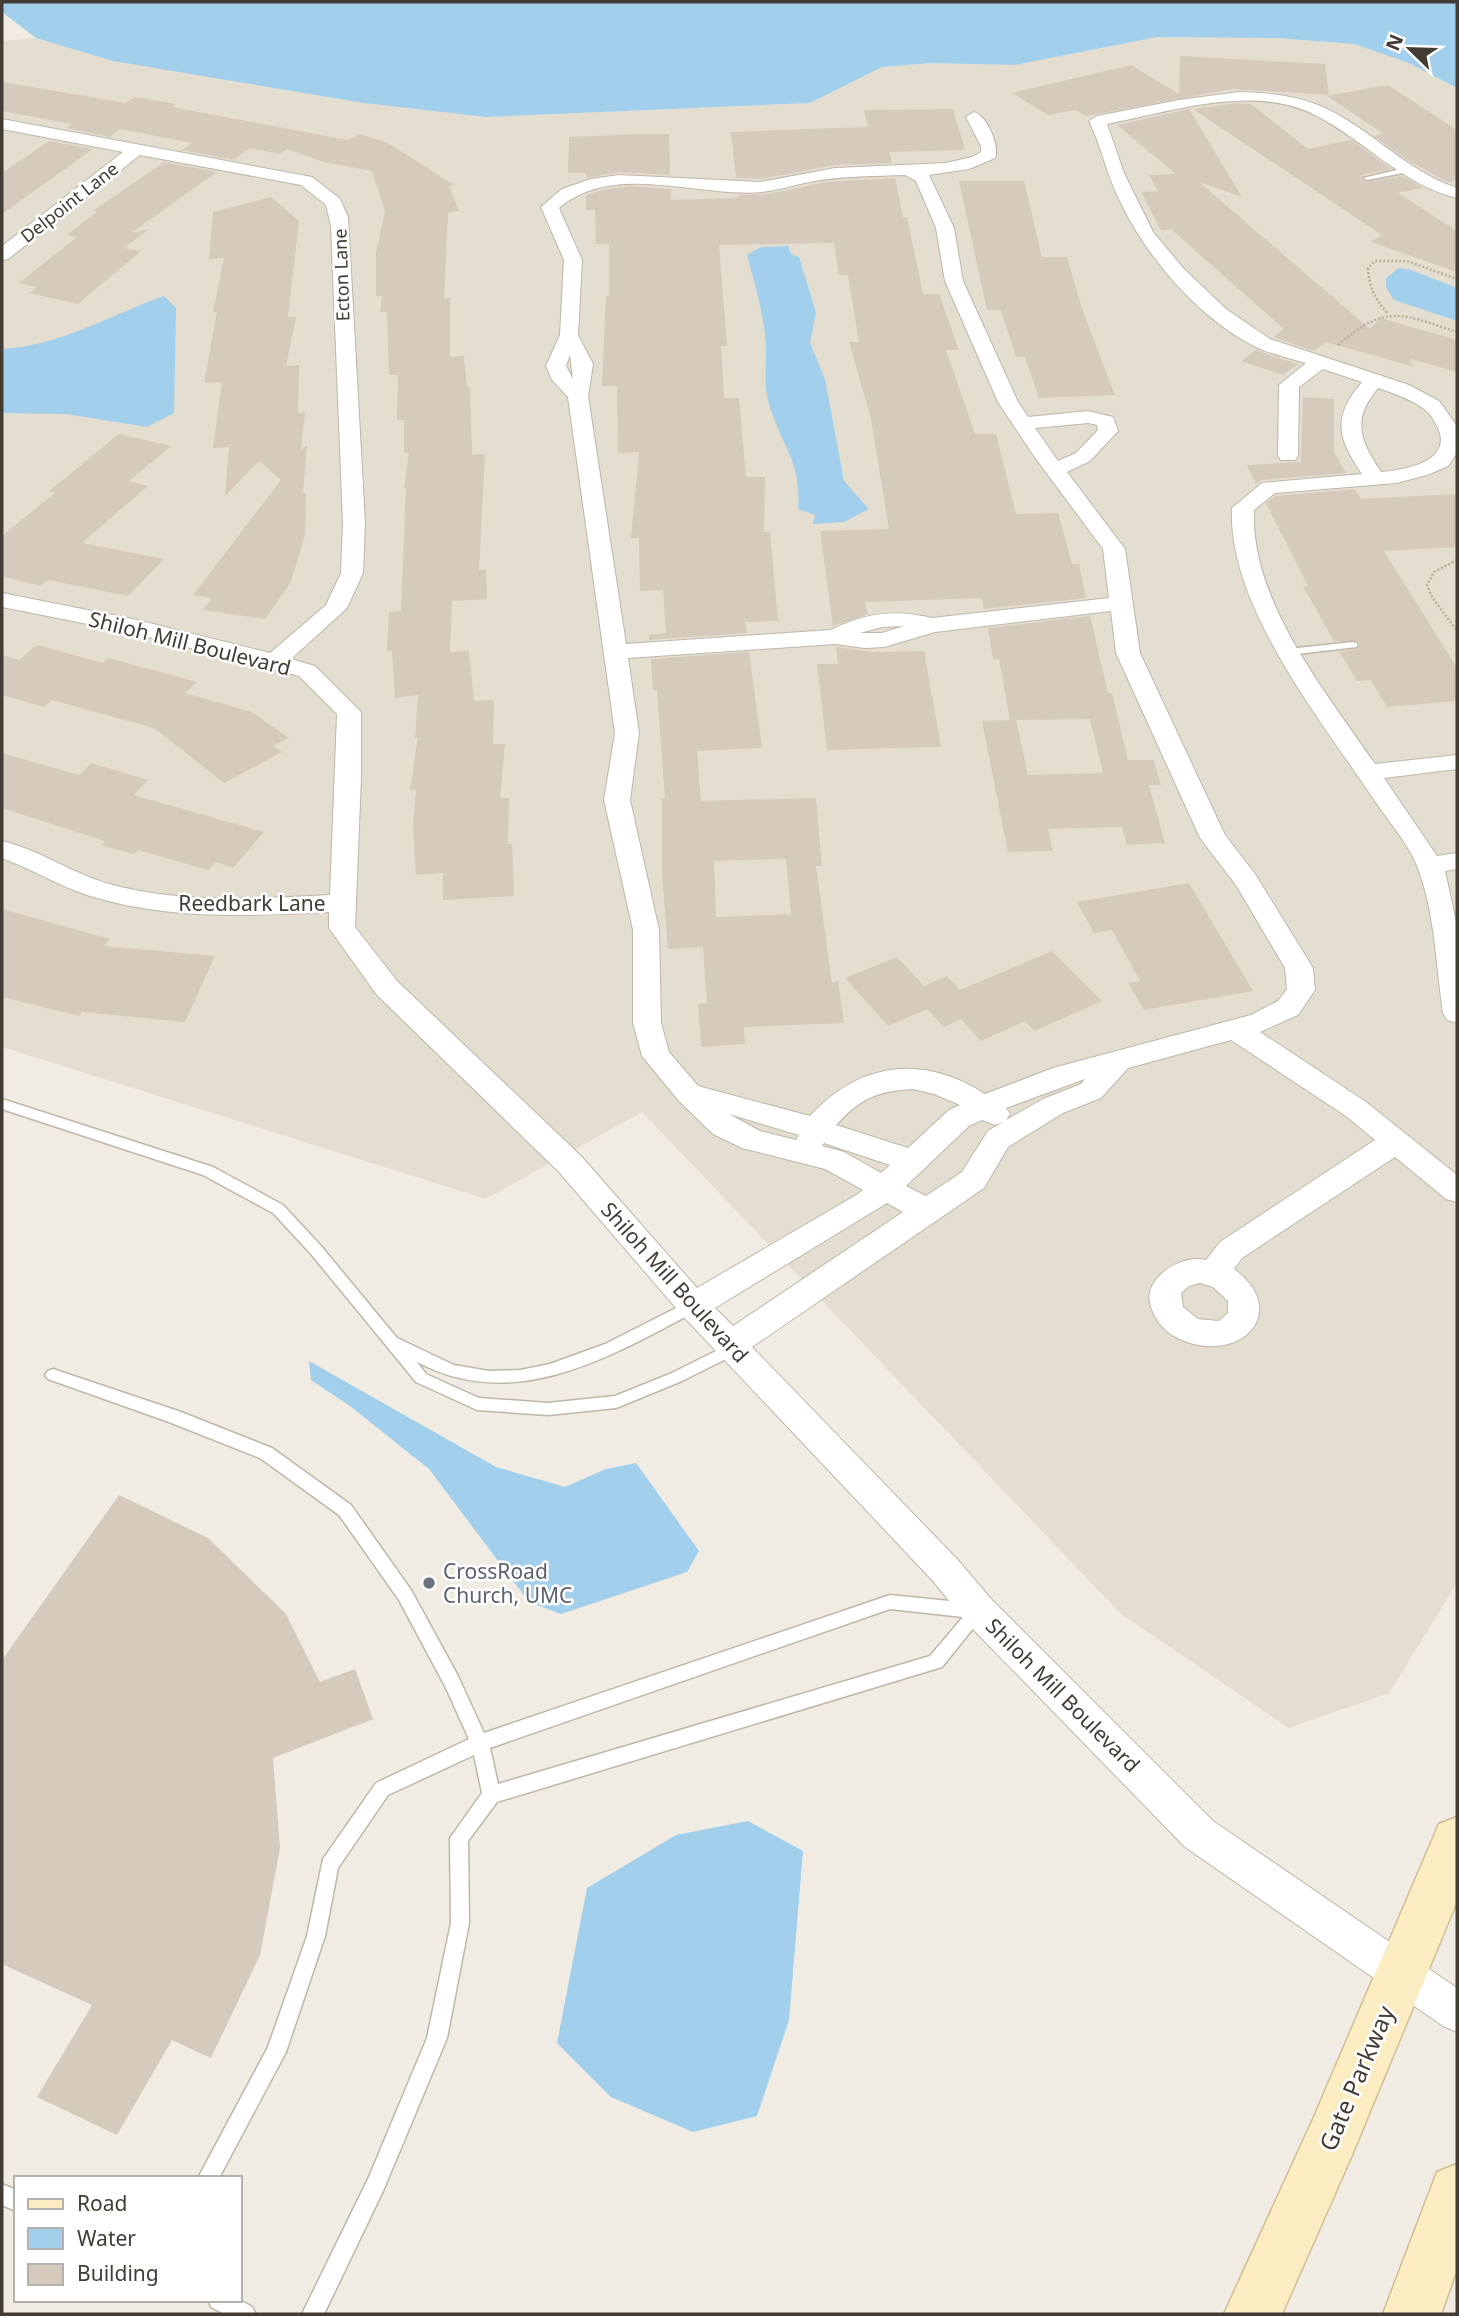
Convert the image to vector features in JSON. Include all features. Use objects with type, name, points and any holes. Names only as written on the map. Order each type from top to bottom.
[{"type":"main road","name":"Gate Parkway","points":[[1253,2314],[1333,2136],[1457,1841]]},
{"type":"main road","points":[[1412,2314],[1457,2192]]},
{"type":"street","points":[[1457,193],[1405,170],[1318,111],[1256,90],[1097,121],[1107,138],[1115,173],[1154,246],[1242,332],[1263,343],[1402,390],[1432,405],[1451,434],[1449,450],[1441,462],[1423,471],[1376,478],[1269,487],[1243,508],[1242,530],[1253,580],[1288,652],[1430,865],[1442,914],[1457,1013]]},
{"type":"street","points":[[1117,102],[1136,114]]},
{"type":"street","points":[[578,396],[559,376],[556,366],[569,335],[573,260],[550,207],[559,196],[583,184],[631,181],[758,187],[794,179],[858,171],[933,169],[983,160],[989,154],[989,146],[974,117]]},
{"type":"street","name":"Ecton Lane","points":[[2,124],[306,181],[333,198],[340,213],[339,251],[354,523],[352,573],[335,608],[273,662]]},
{"type":"street","name":"Delpoint Lane","points":[[2,255],[137,149]]},
{"type":"street","points":[[693,1306],[869,1202],[959,1118],[1063,1075],[1260,1022],[1288,1008],[1301,990],[1299,968],[1246,880],[1213,838],[1128,653],[1114,549],[1054,470],[1003,391],[958,290],[945,228],[923,178],[908,170]]},
{"type":"street","points":[[569,335],[582,355],[585,374],[578,396],[627,733],[617,800],[646,930],[646,1023],[656,1056],[689,1094],[723,1126],[752,1140],[809,1141],[911,1161]]},
{"type":"street","points":[[1288,456],[1289,385],[1320,362]]},
{"type":"street","points":[[1374,380],[1356,399],[1350,415],[1350,430],[1355,449],[1376,478]]},
{"type":"street","points":[[1023,423],[1088,417],[1106,421],[1108,431],[1083,457],[1054,470]]},
{"type":"street","name":"Shiloh Mill Boulevard","points":[[2,600],[133,626],[307,671],[349,712],[342,928],[387,988],[570,1164],[693,1306],[946,1570],[979,1611],[1199,1834],[1457,2012]]},
{"type":"street","points":[[615,652],[835,637],[864,642],[884,640],[932,625],[1121,603]]},
{"type":"street","points":[[1368,772],[1457,762]]},
{"type":"street","name":"Reedbark Lane","points":[[2,849],[30,858],[99,890],[179,906],[258,907],[344,903]]},
{"type":"street","points":[[1430,865],[1457,861]]},
{"type":"street","points":[[1236,1029],[1356,1109],[1457,1191]]},
{"type":"street","points":[[732,1347],[973,1180],[999,1139],[1054,1106],[1091,1091],[1117,1062]]},
{"type":"street","points":[[809,1141],[845,1096],[874,1083],[907,1077],[937,1082],[984,1106],[1014,1129]]},
{"type":"street","points":[[809,1141],[833,1160],[927,1212]]},
{"type":"street","points":[[1214,1273],[1231,1250],[1396,1141]]},
{"type":"lane","points":[[1367,178],[1405,170]]},
{"type":"lane","points":[[1288,652],[1353,645]]},
{"type":"lane","points":[[2,1104],[208,1171],[278,1209],[316,1250],[421,1378],[477,1404],[548,1409],[616,1402],[677,1377],[732,1347]]},
{"type":"lane","points":[[391,1342],[459,1373],[517,1379],[576,1362],[693,1306]]},
{"type":"lane","points":[[53,1375],[175,1417],[266,1453],[345,1510],[405,1595],[480,1742],[491,1795]]},
{"type":"lane","points":[[209,2176],[276,2052],[316,1936],[329,1865],[382,1789],[480,1742],[890,1602],[979,1611]]},
{"type":"lane","points":[[313,2314],[376,2184],[437,2038],[460,1923],[458,1838],[491,1795],[936,1662],[979,1611]]},
{"type":"lane","points":[[222,2302],[244,2314]]},
{"type":"path","points":[[1387,313],[1373,297],[1369,287],[1368,268],[1375,261],[1407,261],[1457,279]]},
{"type":"path","points":[[1320,362],[1353,330],[1387,313],[1457,332]]},
{"type":"path","points":[[1457,560],[1434,572],[1427,585],[1432,597],[1457,631]]},
{"type":"shaded area","points":[[1157,37],[1277,38],[1354,44],[1409,63],[1457,88],[1457,1583],[1389,1693],[1289,1728],[1121,1614],[642,1112],[486,1199],[2,1047],[2,41],[36,38],[113,61],[363,103],[486,117],[810,103],[882,67],[932,63],[1015,65]]},
{"type":"water","points":[[2,2],[1457,2],[1457,88],[1409,63],[1354,44],[1277,38],[1157,37],[1015,65],[932,63],[882,67],[810,103],[486,117],[363,103],[113,61],[36,38],[2,12]]},
{"type":"water","points":[[788,246],[791,254],[799,257],[816,313],[810,343],[825,379],[844,481],[869,509],[844,522],[813,524],[815,515],[798,509],[797,477],[767,394],[764,328],[747,255],[761,247]]},
{"type":"water","points":[[1399,268],[1457,288],[1457,321],[1394,300],[1386,287],[1386,278]]},
{"type":"water","points":[[164,296],[176,308],[174,413],[147,427],[66,414],[2,413],[2,349],[23,347],[65,336]]},
{"type":"water","points":[[309,1361],[496,1467],[565,1487],[606,1469],[636,1463],[699,1551],[687,1572],[561,1614],[529,1602],[429,1469],[350,1406],[311,1380]]},
{"type":"water","points":[[748,1821],[803,1851],[789,2020],[757,2116],[693,2132],[611,2097],[557,2043],[587,1888],[676,1835]]},
{"type":"building","points":[[1180,56],[1325,64],[1329,95],[1233,89],[1086,116],[1076,110],[1048,115],[1012,93],[1131,65],[1179,94]]},
{"type":"building","points":[[2,82],[126,103],[135,97],[176,104],[172,107],[348,140],[360,134],[388,143],[454,185],[449,186],[459,211],[448,212],[444,298],[450,298],[450,357],[464,356],[467,387],[470,387],[472,455],[485,454],[479,570],[486,569],[487,599],[452,601],[450,652],[469,651],[474,701],[494,700],[493,744],[505,744],[500,798],[509,798],[508,844],[512,844],[514,896],[443,900],[443,873],[416,875],[413,825],[416,790],[410,790],[418,737],[415,738],[418,695],[395,698],[392,651],[387,651],[389,612],[401,611],[404,488],[409,453],[404,453],[404,420],[397,420],[398,375],[389,375],[387,312],[380,312],[382,296],[376,296],[376,253],[385,211],[372,171],[324,162],[287,149],[280,154],[250,148],[234,160],[182,150],[192,143],[120,129],[110,137],[66,128],[72,124],[2,111]]},
{"type":"building","points":[[1388,85],[1457,130],[1457,180],[1449,182],[1406,159],[1374,136],[1384,134],[1327,96]]},
{"type":"building","points":[[1237,103],[1251,104],[1308,149],[1351,140],[1391,169],[1362,175],[1360,179],[1366,182],[1402,176],[1423,188],[1398,193],[1457,231],[1457,272],[1371,242],[1382,235],[1193,109]]},
{"type":"building","points":[[953,109],[965,150],[889,152],[892,163],[835,165],[760,179],[736,178],[731,132],[868,127],[864,110]]},
{"type":"building","points":[[1189,109],[1242,197],[1199,182],[1370,329],[1380,318],[1457,340],[1457,372],[1411,359],[1409,362],[1415,367],[1326,342],[1314,351],[1273,337],[1284,329],[1171,229],[1161,230],[1141,192],[1158,191],[1149,175],[1176,174],[1117,125]]},
{"type":"building","points":[[669,134],[670,175],[619,172],[586,178],[586,173],[568,173],[569,137]]},
{"type":"building","points":[[49,141],[93,149],[2,214],[2,173]]},
{"type":"building","points":[[164,162],[217,172],[131,233],[149,229],[124,248],[141,251],[78,304],[29,293],[37,287],[19,283],[77,237],[67,235],[98,211],[93,211]]},
{"type":"building","points":[[895,178],[903,217],[907,217],[923,294],[939,294],[959,350],[946,350],[975,434],[996,434],[1016,514],[1058,513],[1072,564],[1079,564],[1086,598],[984,609],[982,598],[865,602],[868,614],[833,626],[820,531],[889,529],[871,419],[849,342],[859,342],[848,275],[839,275],[834,243],[719,245],[727,346],[721,346],[724,398],[739,398],[746,477],[765,477],[764,532],[770,532],[778,621],[745,622],[747,633],[649,640],[649,635],[666,633],[663,590],[640,591],[639,538],[631,538],[639,452],[618,453],[617,386],[602,386],[606,296],[609,296],[609,244],[596,244],[595,210],[586,210],[586,195],[631,186],[671,189],[671,200],[738,198],[738,195],[769,194],[826,182]]},
{"type":"building","points":[[959,181],[1024,181],[1042,257],[1067,257],[1082,309],[1115,395],[1039,398],[1025,357],[1016,357],[1001,310],[987,310]]},
{"type":"building","points":[[271,197],[299,221],[288,317],[296,317],[286,366],[299,365],[298,413],[305,412],[301,450],[307,445],[303,493],[306,493],[305,534],[291,582],[265,619],[203,610],[212,598],[193,595],[281,480],[259,461],[225,496],[229,447],[213,448],[222,382],[204,383],[217,312],[213,312],[224,258],[209,259],[213,212]]},
{"type":"building","points":[[1256,350],[1298,364],[1283,375],[1241,361]]},
{"type":"building","points":[[1303,397],[1334,399],[1334,452],[1346,473],[1262,480],[1256,484],[1247,465],[1301,462]]},
{"type":"building","points":[[119,434],[171,446],[129,481],[148,486],[82,543],[164,559],[128,596],[48,580],[40,586],[2,576],[2,536],[55,493],[49,491]]},
{"type":"building","points":[[1355,489],[1361,499],[1457,494],[1457,547],[1384,551],[1457,668],[1457,701],[1387,707],[1371,680],[1357,681],[1340,652],[1359,649],[1359,641],[1334,641],[1303,586],[1308,586],[1266,503],[1276,496]]},
{"type":"building","points":[[1090,616],[1108,693],[1112,693],[1128,760],[1154,760],[1161,785],[1149,785],[1165,843],[1127,845],[1122,827],[1048,829],[1053,851],[1008,852],[982,721],[1010,720],[999,659],[993,659],[988,628]],"holes":[[[1090,719],[1103,773],[1028,775],[1016,720]]]},
{"type":"building","points":[[37,645],[103,663],[108,658],[197,682],[185,693],[252,712],[289,738],[273,746],[282,752],[224,783],[154,728],[52,700],[44,707],[2,695],[2,655],[19,660]]},
{"type":"building","points":[[836,647],[874,652],[924,651],[941,747],[827,750],[817,664],[838,664]]},
{"type":"building","points":[[749,652],[762,748],[697,751],[701,801],[816,798],[822,866],[816,866],[832,983],[838,981],[844,1023],[744,1027],[745,1044],[701,1047],[698,1004],[707,1003],[703,947],[668,949],[662,874],[662,798],[665,798],[657,690],[653,690],[651,659]],"holes":[[[786,859],[791,914],[716,917],[714,861]]]},
{"type":"building","points":[[2,753],[79,775],[91,763],[148,780],[134,795],[264,832],[233,868],[216,862],[208,870],[138,850],[134,854],[101,845],[105,841],[2,808]]},
{"type":"building","points":[[1189,883],[1253,991],[1144,1010],[1128,983],[1140,981],[1112,930],[1094,933],[1077,902]]},
{"type":"building","points":[[2,909],[110,939],[104,946],[215,956],[185,1022],[82,1012],[79,1016],[2,997]]},
{"type":"building","points":[[1052,951],[1102,1001],[1034,1031],[1025,1021],[981,1041],[961,1019],[944,1027],[927,1009],[888,1026],[845,978],[897,957],[924,986],[947,976],[960,990]]},
{"type":"building","points":[[119,1495],[208,1538],[286,1614],[320,1682],[355,1669],[373,1719],[273,1758],[280,1848],[260,1955],[211,2058],[172,2040],[117,2135],[37,2097],[92,2005],[2,1964],[2,1660]]},
{"type":"place","name":"CrossRoad Church, UMC","points":[[429,1583]]}]
